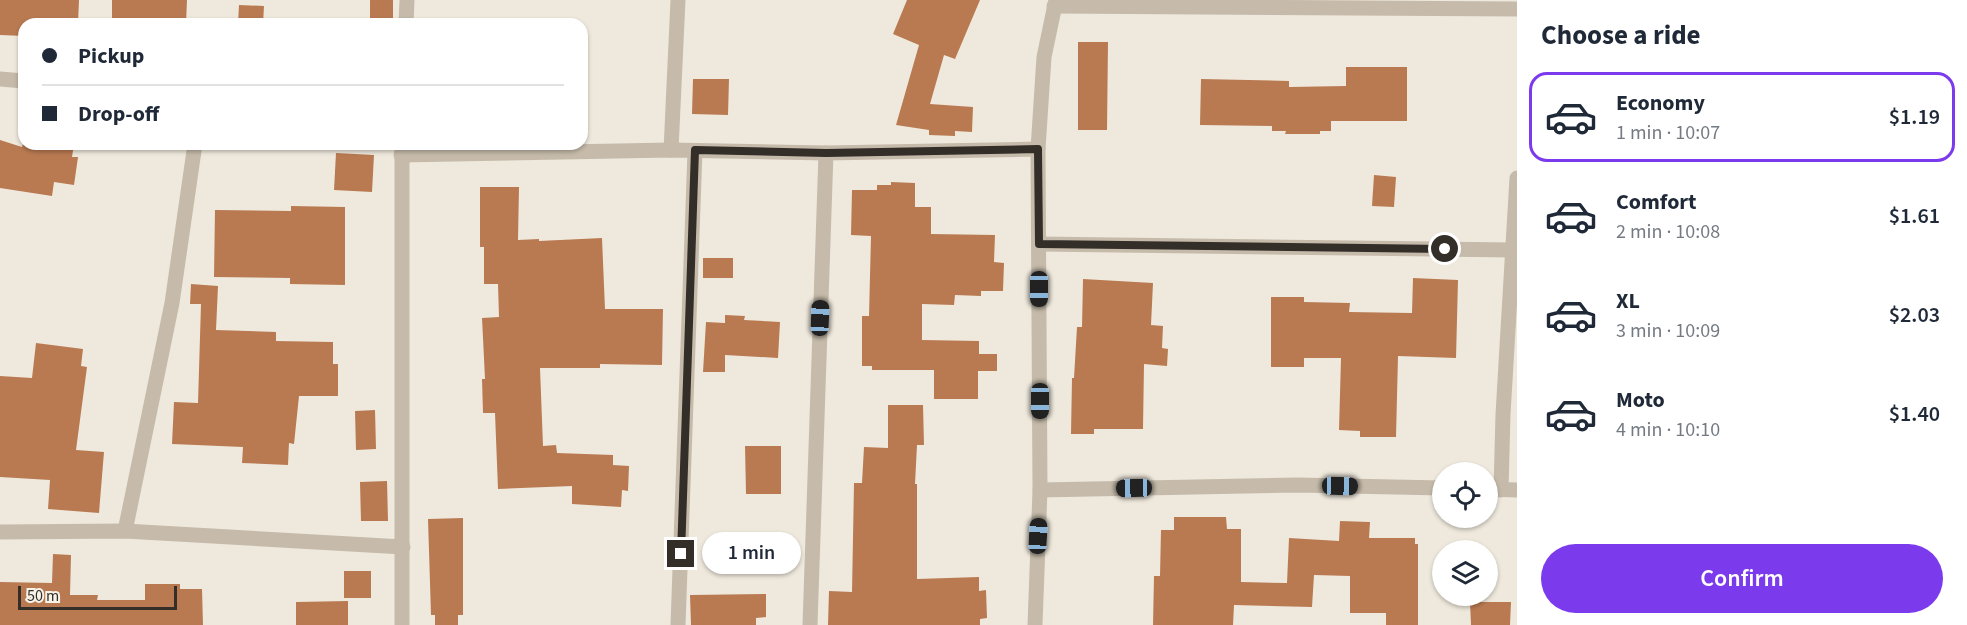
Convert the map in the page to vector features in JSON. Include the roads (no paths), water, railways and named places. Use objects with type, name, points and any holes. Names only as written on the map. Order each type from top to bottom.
[{"type":"street","points":[[406,18],[407,0]]},
{"type":"street","points":[[671,150],[678,0]]},
{"type":"street","points":[[1035,625],[1041,490],[1038,149],[1044,57],[1055,3],[1517,9]]},
{"type":"street","points":[[0,80],[18,81]]},
{"type":"street","points":[[402,625],[402,150],[695,150],[826,153],[1038,149]]},
{"type":"street","points":[[125,531],[172,303],[194,150]]},
{"type":"street","points":[[678,625],[695,150]]},
{"type":"street","points":[[810,625],[826,153]]},
{"type":"street","points":[[1497,462],[1517,178]]},
{"type":"street","points":[[1039,244],[1264,245],[1513,250]]},
{"type":"street","points":[[1041,490],[1298,485],[1432,488]]},
{"type":"street","points":[[1498,489],[1517,490]]},
{"type":"street","points":[[0,532],[125,531],[403,547]]}]
